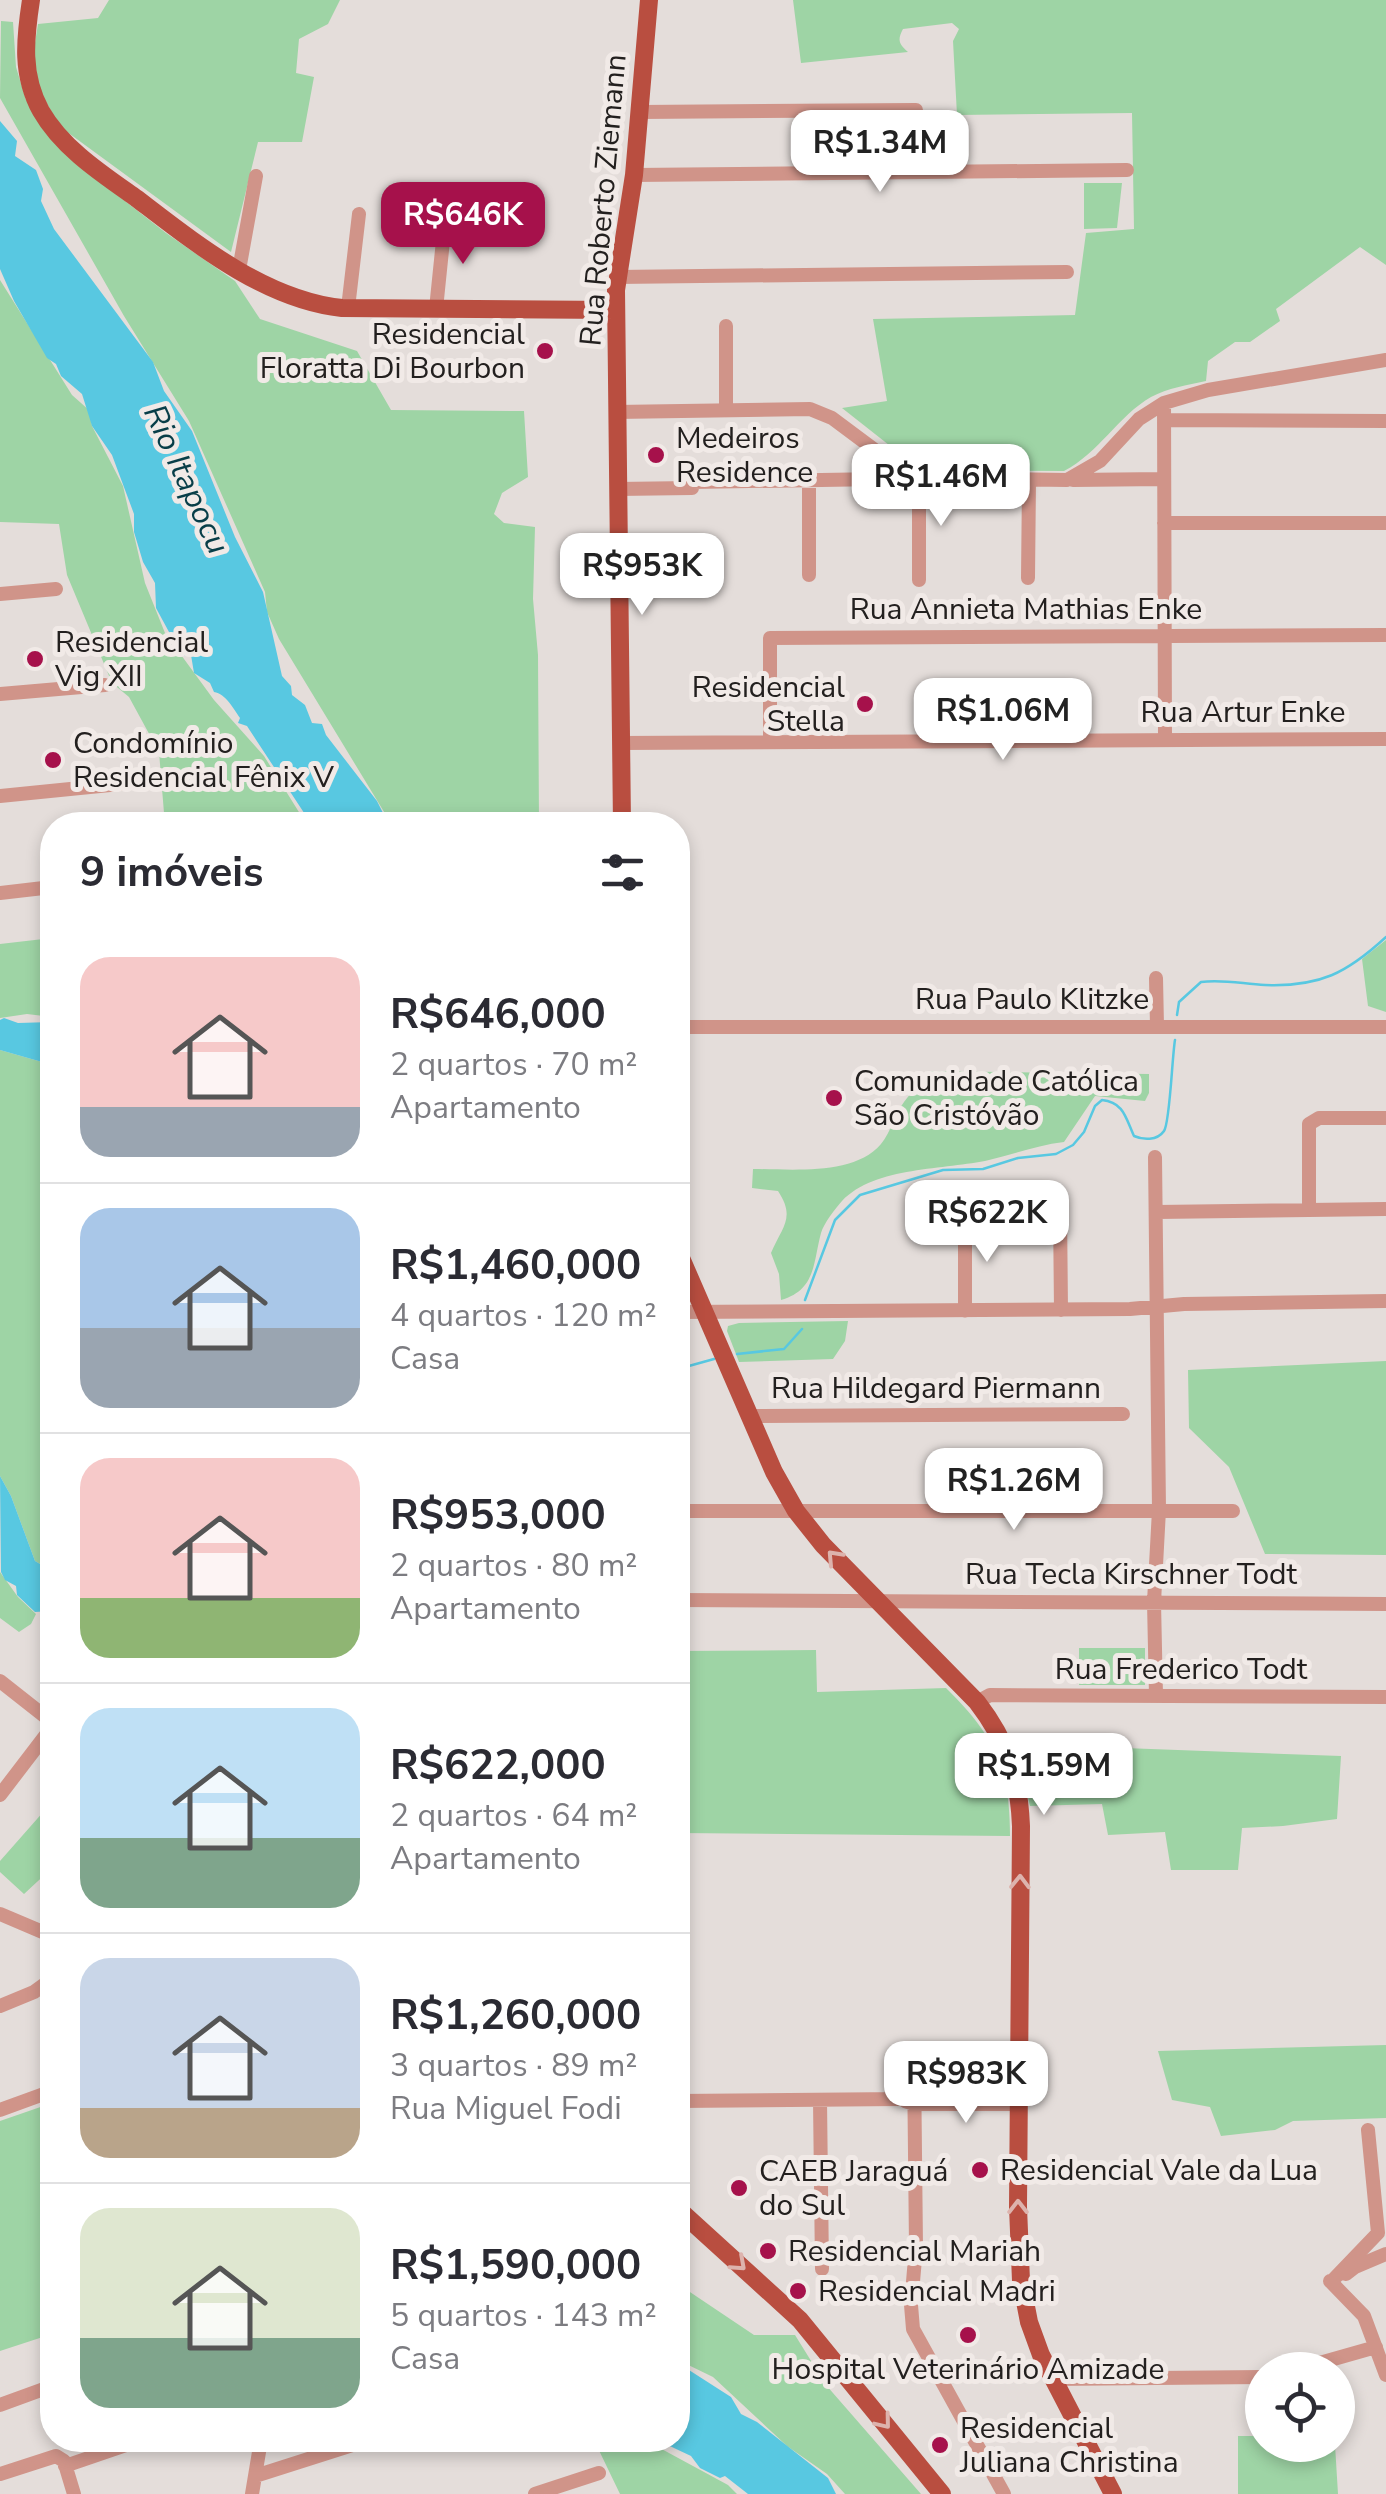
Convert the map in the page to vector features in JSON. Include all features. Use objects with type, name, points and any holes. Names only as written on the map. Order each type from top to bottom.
[{"type":"main road","points":[[32,0],[25,56],[42,113],[62,139],[179,231],[239,270],[284,291],[345,308],[616,310]]},
{"type":"main road","name":"Rua Roberto Ziemann","points":[[622,812],[617,277],[634,175],[649,0]]},
{"type":"main road","points":[[690,1280],[774,1472],[796,1512],[977,1702],[1006,1746],[1018,1788],[1021,2282],[1029,2322],[1052,2379],[1114,2494]]},
{"type":"main road","points":[[690,2220],[800,2320],[942,2494]]},
{"type":"street","points":[[640,112],[916,110]]},
{"type":"street","points":[[634,175],[1126,170]]},
{"type":"street","points":[[239,270],[256,176]]},
{"type":"street","points":[[345,308],[356,218]]},
{"type":"street","points":[[436,309],[446,222]]},
{"type":"street","points":[[617,277],[1068,272]]},
{"type":"street","points":[[726,326],[726,409]]},
{"type":"street","points":[[1067,480],[1100,461],[1138,418],[1164,402],[1208,390],[1386,360]]},
{"type":"street","points":[[1164,402],[1165,740]]},
{"type":"street","points":[[616,412],[798,408],[822,412],[920,478],[1164,478]]},
{"type":"street","points":[[1164,420],[1386,420]]},
{"type":"street","points":[[617,488],[692,488],[692,482],[880,480],[904,470]]},
{"type":"street","points":[[919,580],[920,478]]},
{"type":"street","points":[[809,481],[810,574]]},
{"type":"street","points":[[1028,481],[1028,578]]},
{"type":"street","points":[[1164,523],[1386,523]]},
{"type":"street","points":[[0,594],[56,589]]},
{"type":"street","name":"Rua Annieta Mathias Enke","points":[[770,742],[770,638],[1386,635]]},
{"type":"street","points":[[0,694],[105,685]]},
{"type":"street","name":"Rua Artur Enke","points":[[620,743],[1386,739]]},
{"type":"street","points":[[0,796],[150,781]]},
{"type":"street","points":[[0,892],[40,888]]},
{"type":"street","points":[[1156,978],[1157,1026]]},
{"type":"street","name":"Rua Paulo Klitzke","points":[[690,1027],[1386,1027]]},
{"type":"street","points":[[1309,1210],[1309,1124],[1319,1118],[1386,1118]]},
{"type":"street","points":[[1156,1158],[1160,1510],[1154,1602],[1156,1696]]},
{"type":"street","points":[[1060,1209],[1061,1310]]},
{"type":"street","points":[[1157,1212],[1386,1209]]},
{"type":"street","points":[[965,1219],[965,1311]]},
{"type":"street","points":[[690,1312],[1061,1310],[1232,1302],[1386,1301]]},
{"type":"street","name":"Rua Hildegard Piermann","points":[[750,1416],[1123,1414]]},
{"type":"street","points":[[690,1511],[1233,1511]]},
{"type":"street","name":"Rua Tecla Kirschner Todt","points":[[690,1600],[1386,1604]]},
{"type":"street","points":[[0,1681],[40,1715]]},
{"type":"street","name":"Rua Frederico Todt","points":[[977,1702],[990,1695],[1386,1697]]},
{"type":"street","points":[[0,1795],[40,1741]]},
{"type":"street","points":[[0,1914],[40,1931]]},
{"type":"street","points":[[0,2006],[40,1988]]},
{"type":"street","points":[[914,2060],[909,2099],[913,2328],[1004,2494]]},
{"type":"street","points":[[0,2110],[40,2095]]},
{"type":"street","points":[[690,2101],[1019,2098]]},
{"type":"street","points":[[820,2100],[822,2269]]},
{"type":"street","points":[[1332,2283],[1378,2233],[1368,2130]]},
{"type":"street","points":[[1332,2283],[1355,2266],[1386,2254]]},
{"type":"street","points":[[1332,2283],[1364,2316],[1385,2369]]},
{"type":"street","points":[[1355,2352],[1376,2346]]},
{"type":"street","points":[[1052,2379],[1245,2377]]},
{"type":"street","points":[[0,2405],[40,2390]]},
{"type":"street","points":[[65,2466],[106,2452]]},
{"type":"street","points":[[252,2494],[259,2452]]},
{"type":"street","points":[[255,2476],[330,2452]]},
{"type":"street","points":[[0,2474],[52,2456],[60,2457],[74,2494]]},
{"type":"street","points":[[535,2494],[598,2473]]},
{"type":"green space","points":[[109,0],[340,0],[328,24],[299,39],[296,73],[314,77],[302,142],[258,142],[231,252],[59,126],[40,90],[33,55],[38,24],[98,18]]},
{"type":"green space","points":[[793,0],[1386,0],[1386,265],[1360,247],[1276,309],[1280,321],[1250,342],[1235,342],[1208,361],[1206,381],[1151,397],[1128,414],[1088,455],[1064,471],[930,470],[908,460],[842,408],[887,401],[873,319],[1075,315],[1086,233],[1134,229],[1132,113],[957,115],[953,41],[959,29],[952,23],[903,29],[900,42],[908,52],[801,63]]},
{"type":"green space","points":[[1,21],[13,22],[16,67],[26,100],[80,166],[235,281],[260,319],[357,351],[391,410],[524,411],[528,477],[502,493],[494,514],[504,523],[535,527],[539,812],[384,812],[279,639],[267,612],[265,592],[189,421],[124,316],[0,98]]},
{"type":"green space","points":[[1084,183],[1122,183],[1117,228],[1084,229]]},
{"type":"green space","points":[[0,280],[72,395],[90,411],[92,426],[123,486],[145,583],[165,633],[214,700],[264,756],[299,812],[164,812],[159,752],[129,697],[112,683],[67,575],[59,524],[0,522]]},
{"type":"green space","points":[[40,939],[40,1016],[0,1018],[0,944]]},
{"type":"green space","points":[[1386,940],[1386,1012],[1368,1006],[1362,959]]},
{"type":"green space","points":[[0,1050],[40,1061],[40,1564],[35,1561],[0,1476]]},
{"type":"green space","points":[[927,1071],[1149,1074],[1149,1093],[1145,1101],[1095,1096],[1064,1142],[989,1160],[892,1175],[856,1190],[842,1201],[825,1225],[807,1282],[801,1290],[781,1300],[779,1274],[771,1253],[787,1216],[786,1208],[778,1191],[752,1188],[753,1169],[839,1166],[869,1154],[881,1144]]},
{"type":"green space","points":[[848,1321],[845,1341],[833,1359],[739,1362],[727,1331],[728,1326],[739,1323]]},
{"type":"green space","points":[[1386,1361],[1386,1555],[1265,1554],[1229,1467],[1189,1428],[1188,1370]]},
{"type":"green space","points":[[0,1572],[36,1614],[31,1624],[19,1632],[0,1618]]},
{"type":"green space","points":[[1079,1648],[1145,1648],[1145,1685],[1079,1685]]},
{"type":"green space","points":[[816,1650],[817,1692],[946,1688],[976,1721],[996,1754],[1007,1791],[1010,1836],[690,1833],[690,1651]]},
{"type":"green space","points":[[1015,1744],[1341,1756],[1337,1819],[1242,1828],[1238,1870],[1171,1870],[1165,1832],[1108,1835],[1102,1804],[1030,1806]]},
{"type":"green space","points":[[40,1816],[40,1879],[24,1894],[0,1872],[0,1861]]},
{"type":"green space","points":[[1386,2045],[1386,2118],[1293,2121],[1275,2130],[1221,2136],[1210,2107],[1172,2100],[1158,2051]]},
{"type":"green space","points":[[40,2107],[40,2338],[0,2351],[0,2121]]},
{"type":"green space","points":[[690,2292],[754,2335],[795,2335],[826,2385],[921,2494],[845,2494],[827,2474],[787,2446],[713,2377],[690,2366]]},
{"type":"green space","points":[[1238,2436],[1245,2436],[1245,2462],[1336,2462],[1338,2494],[1238,2494]]},
{"type":"green space","points":[[600,2452],[667,2452],[728,2485],[737,2494],[620,2494]]},
{"type":"water","name":"Rio Itapocu","points":[[0,121],[17,141],[15,156],[36,170],[43,189],[41,201],[54,229],[153,362],[164,391],[192,431],[235,537],[263,592],[282,676],[291,686],[292,695],[305,705],[312,723],[322,724],[382,812],[303,812],[247,726],[238,723],[240,718],[229,702],[194,673],[191,655],[182,656],[156,608],[155,583],[143,562],[134,532],[134,514],[112,455],[92,426],[82,394],[47,358],[0,269]]},
{"type":"water","points":[[0,1020],[40,1022],[40,1061],[0,1050]]},
{"type":"water","points":[[0,1476],[35,1561],[40,1564],[40,1612],[35,1612],[17,1595],[16,1586],[5,1580],[1,1572]]},
{"type":"water","points":[[690,2371],[731,2397],[741,2414],[757,2422],[828,2478],[836,2494],[748,2494],[725,2476],[720,2478],[700,2468],[682,2452],[690,2452]]},
{"type":"waterway","points":[[1177,1015],[1179,1002],[1201,982],[1284,985],[1317,980],[1345,969],[1386,937]]},
{"type":"waterway","points":[[805,1300],[835,1220],[860,1195],[943,1170],[983,1169],[1018,1158],[1056,1154],[1073,1145],[1102,1100],[1120,1108],[1134,1136],[1158,1137],[1168,1116],[1175,1040]]},
{"type":"waterway","points":[[737,1354],[784,1349],[802,1329]]},
{"type":"waterway","points":[[690,1366],[714,1359]]},
{"type":"place","name":"Residencial Floratta Di Bourbon","points":[[545,351]]},
{"type":"place","name":"Medeiros Residence","points":[[656,455]]},
{"type":"place","name":"Residencial Vig XII","points":[[35,659]]},
{"type":"place","name":"Residencial Stella","points":[[865,704]]},
{"type":"place","name":"Condomínio Residencial Fênix V","points":[[53,760]]},
{"type":"place","name":"Comunidade Católica São Cristóvão","points":[[834,1098]]},
{"type":"place","name":"Residencial Vale da Lua","points":[[980,2170]]},
{"type":"place","name":"CAEB Jaraguá do Sul","points":[[739,2188]]},
{"type":"place","name":"Residencial Mariah","points":[[768,2251]]},
{"type":"place","name":"Residencial Madri","points":[[798,2291]]},
{"type":"place","name":"Hospital Veterinário Amizade","points":[[968,2335]]},
{"type":"place","name":"Residencial Juliana Christina","points":[[940,2445]]}]
